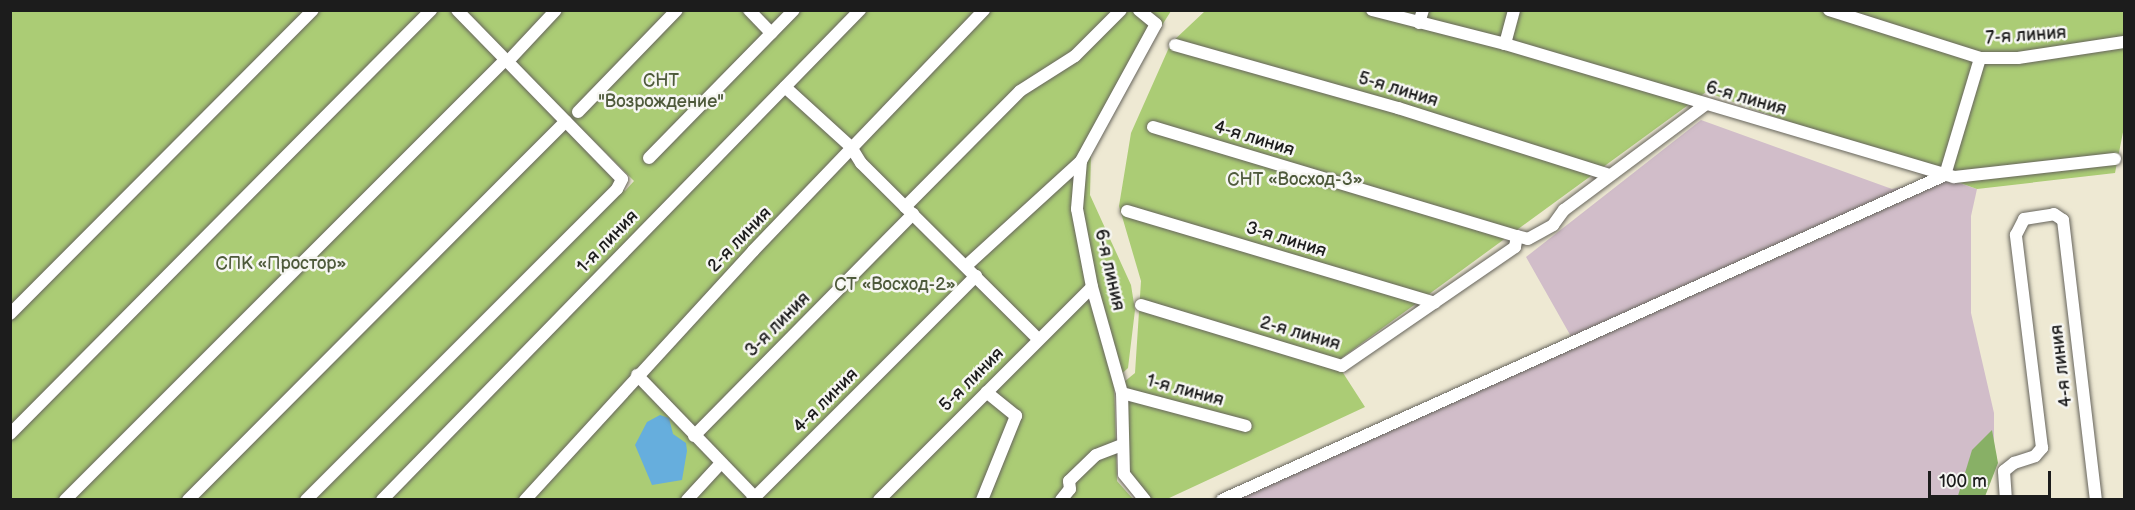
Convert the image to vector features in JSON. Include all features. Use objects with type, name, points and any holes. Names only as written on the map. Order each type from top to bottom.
[{"type":"street","points":[[10,314],[313,10]]},
{"type":"street","points":[[10,434],[430,10]]},
{"type":"street","points":[[306,500],[617,189],[622,178],[508,58],[457,10]]},
{"type":"street","points":[[65,500],[556,10]]},
{"type":"street","points":[[578,112],[677,10]]},
{"type":"street","points":[[749,10],[771,33]]},
{"type":"street","points":[[649,158],[794,10]]},
{"type":"street","name":"1-я линия","points":[[382,500],[860,10]]},
{"type":"street","name":"2-я линия","points":[[525,500],[637,375],[850,147],[984,10]]},
{"type":"street","name":"3-я линия","points":[[694,436],[1020,91],[1075,56],[1121,10]]},
{"type":"street","points":[[966,266],[1081,160],[1156,24],[1139,10]]},
{"type":"street","name":"6-я линия","points":[[1371,10],[1504,44],[1945,175],[1974,178],[2115,159]]},
{"type":"street","points":[[1419,23],[1423,10]]},
{"type":"street","points":[[1504,44],[1514,10]]},
{"type":"street","name":"7-я линия","points":[[1829,10],[1980,58],[2018,58],[2124,42]]},
{"type":"street","name":"5-я линия","points":[[1175,45],[1398,108],[1609,175]]},
{"type":"street","points":[[1222,500],[1945,175],[1980,58]]},
{"type":"street","points":[[786,87],[850,147],[909,210],[1038,339]]},
{"type":"street","points":[[1435,303],[1515,247],[1516,236],[1528,239],[1553,225],[1564,210],[1705,105]]},
{"type":"street","points":[[188,500],[566,121]]},
{"type":"street","name":"4-я линия","points":[[1153,127],[1516,236]]},
{"type":"street","name":"6-я линия","points":[[1081,160],[1077,209],[1092,287],[1122,389]]},
{"type":"street","name":"3-я линия","points":[[1127,211],[1435,303]]},
{"type":"street","name":"4-я линия","points":[[2006,500],[2004,471],[2014,463],[2035,456],[2042,448],[2016,235],[2024,219],[2054,214],[2063,220],[2096,500]]},
{"type":"street","name":"4-я линия","points":[[753,498],[976,276]]},
{"type":"street","name":"5-я линия","points":[[879,500],[1038,339],[1071,312],[1092,287]]},
{"type":"street","name":"2-я линия","points":[[1141,305],[1342,366],[1435,303]]},
{"type":"street","points":[[637,375],[753,498]]},
{"type":"street","name":"1-я линия","points":[[1145,500],[1124,474],[1122,389],[1246,426]]},
{"type":"street","points":[[982,500],[1016,416],[986,392]]},
{"type":"street","points":[[1061,500],[1070,489],[1069,482],[1089,461],[1122,445]]},
{"type":"street","points":[[687,500],[721,463]]},
{"type":"shaded area","points":[[1701,120],[1892,189],[1944,178],[1977,189],[1971,216],[1971,313],[1994,413],[1994,463],[1982,499],[1233,500],[1573,340],[1526,257]]},
{"type":"green space","name":"СПК «Простор»","points":[[10,11],[450,11],[625,191],[634,181],[464,11],[855,11],[379,500],[11,499]]},
{"type":"green space","name":"СТ «Восход-2»","points":[[863,11],[1171,11],[1138,63],[1091,155],[1090,195],[1131,285],[1135,310],[1128,368],[1114,381],[1117,481],[1133,499],[388,500]]},
{"type":"green space","name":"СНТ «Восход-3»","points":[[1205,11],[2124,11],[2124,127],[2115,173],[1977,189],[1706,92],[1336,362],[1365,407],[1167,499],[1139,499],[1119,475],[1119,386],[1135,373],[1141,281],[1119,206],[1131,133],[1171,43]]},
{"type":"green space","points":[[1992,430],[1998,463],[1984,499],[1957,499],[1972,450]]},
{"type":"water","points":[[660,415],[669,418],[673,434],[686,443],[687,451],[682,480],[652,485],[635,445],[647,422]]},
{"type":"park label","name":"СНТ \"Возрождение\"","points":[[661,92]]}]
